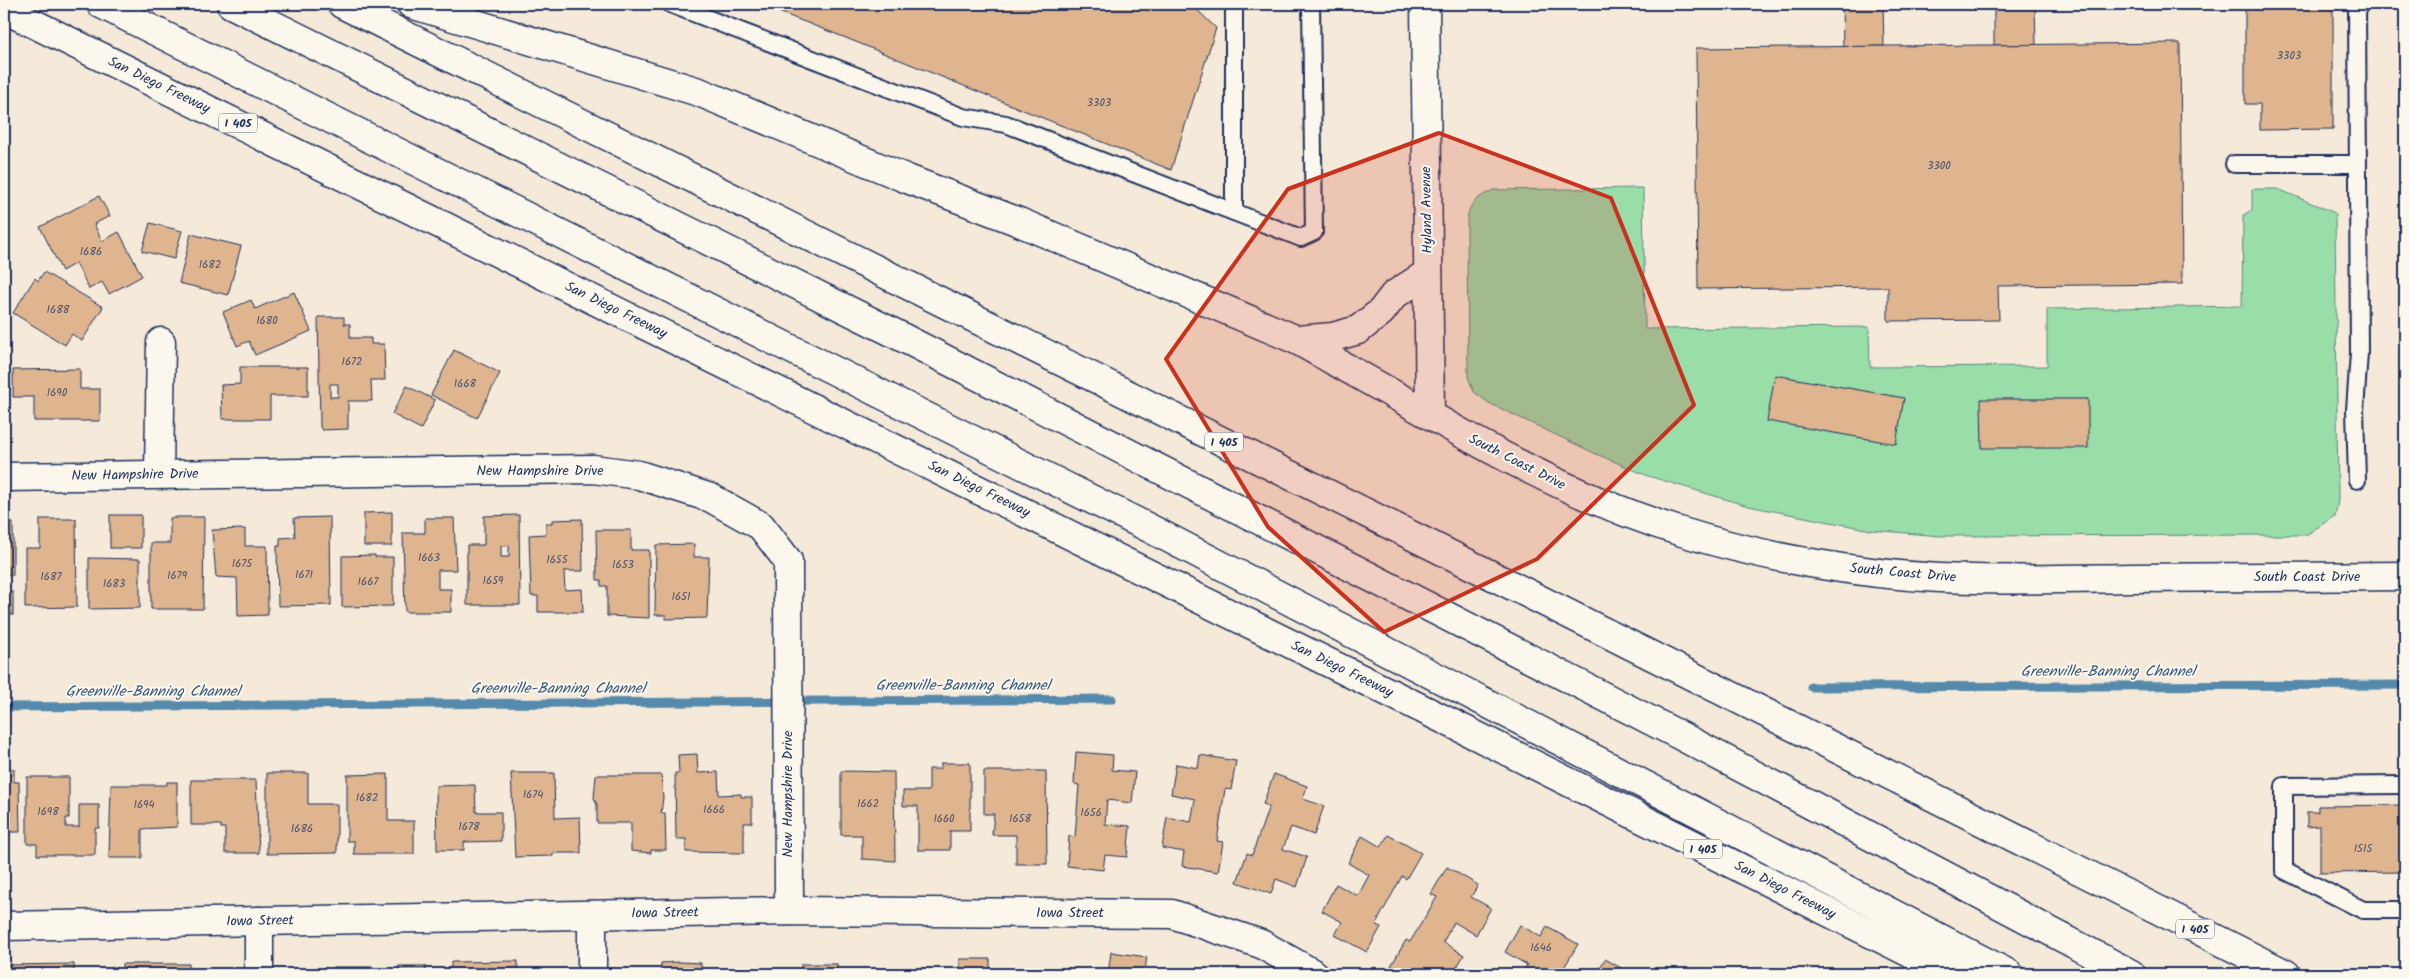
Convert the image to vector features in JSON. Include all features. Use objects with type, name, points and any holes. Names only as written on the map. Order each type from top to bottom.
[{"type":"main road","points":[[101,4],[1151,529],[2009,974]]},
{"type":"main road","points":[[231,4],[888,330],[1672,732],[2131,974]]},
{"type":"main road","name":"I 405","points":[[342,4],[1468,564],[2286,974]]},
{"type":"main road","name":"South Coast Drive","points":[[411,4],[699,92],[1047,233],[1297,340],[1480,444],[1574,491],[1629,514],[1723,543],[1862,571],[1938,578],[2030,580],[2405,576]]},
{"type":"main road","name":"Hyland Avenue","points":[[1425,4],[1430,415]]},
{"type":"main road","name":"San Diego Freeway","points":[[4,9],[1114,556],[1952,974]]},
{"type":"main road","points":[[1297,340],[1333,337],[1358,330],[1381,312],[1394,295],[1428,273]]},
{"type":"main road","points":[[159,474],[161,342]]},
{"type":"main road","name":"New Hampshire Drive","points":[[4,477],[593,469],[638,475],[711,498],[761,526],[788,561],[786,645],[789,911]]},
{"type":"main road","name":"Iowa Street","points":[[4,926],[789,911],[1172,914],[1261,944],[1314,974]]},
{"type":"main road","points":[[592,915],[592,974]]},
{"type":"main road","points":[[259,921],[259,974]]},
{"type":"lane","points":[[670,4],[963,117],[1006,124],[1301,238],[1314,232],[1311,4]]},
{"type":"lane","points":[[1234,4],[1234,212]]},
{"type":"lane","points":[[2357,4],[2359,353],[2355,410],[2357,480]]},
{"type":"lane","points":[[2234,164],[2358,164]]},
{"type":"lane","points":[[2405,785],[2284,786],[2284,870],[2363,910],[2405,910]]},
{"type":"highlighted area","points":[[1439,133],[1611,198],[1694,405],[1537,559],[1384,632],[1268,527],[1166,359],[1288,189]]},
{"type":"green space","points":[[1643,188],[1645,329],[1869,327],[1870,367],[2047,366],[2047,309],[2242,306],[2243,215],[2252,210],[2252,189],[2278,189],[2335,213],[2338,501],[2335,516],[2306,535],[1940,536],[1871,530],[1748,506],[1648,476],[1594,453],[1489,403],[1474,392],[1468,377],[1467,222],[1469,210],[1474,202],[1493,190]]},
{"type":"building","points":[[758,4],[1191,4],[1216,28],[1171,170]]},
{"type":"building","points":[[1842,4],[1883,4],[1884,46],[1843,47]]},
{"type":"building","points":[[1994,4],[2035,4],[2036,45],[1994,45]]},
{"type":"building","points":[[2183,4],[2333,4],[2333,129],[2260,130],[2260,104],[2245,104],[2245,8],[2183,8]]},
{"type":"building","points":[[2180,43],[2182,284],[1998,286],[1999,320],[1888,321],[1888,287],[1698,289],[1696,48]]},
{"type":"building","points":[[99,196],[110,216],[94,224],[102,241],[119,232],[142,276],[109,294],[102,282],[89,289],[76,263],[62,271],[40,227]]},
{"type":"building","points":[[150,223],[182,231],[174,259],[142,251]]},
{"type":"building","points":[[191,234],[241,246],[228,295],[179,283]]},
{"type":"building","points":[[44,272],[103,307],[82,341],[72,334],[65,345],[13,313],[35,278],[38,281]]},
{"type":"building","points":[[294,292],[311,331],[255,355],[249,341],[237,346],[223,312],[251,300],[255,309]]},
{"type":"building","points":[[318,317],[344,317],[344,324],[350,324],[350,338],[371,338],[371,344],[384,344],[385,380],[371,380],[372,401],[348,401],[348,429],[322,430],[320,427]],"holes":[[[330,384],[338,384],[338,397],[330,397]]]},
{"type":"building","points":[[454,350],[500,373],[477,418],[431,395]]},
{"type":"building","points":[[240,367],[308,367],[308,396],[270,396],[270,419],[222,419],[221,385],[240,384]]},
{"type":"building","points":[[80,369],[80,389],[100,389],[100,421],[34,421],[34,397],[13,397],[13,370]]},
{"type":"building","points":[[1775,375],[1904,398],[1896,444],[1767,421]]},
{"type":"building","points":[[407,386],[435,400],[421,429],[392,414]]},
{"type":"building","points":[[1981,399],[2088,399],[2088,448],[1982,448]]},
{"type":"building","points":[[392,512],[392,546],[364,546],[364,513]]},
{"type":"building","points":[[110,515],[141,515],[141,548],[110,548]]},
{"type":"building","points":[[519,515],[520,605],[467,605],[467,545],[484,545],[484,516]],"holes":[[[509,545],[509,557],[501,557],[501,546]]]},
{"type":"building","points":[[204,517],[203,609],[151,609],[151,543],[170,543],[170,518]]},
{"type":"building","points":[[330,517],[331,605],[278,606],[277,546],[280,546],[280,538],[295,537],[294,518]]},
{"type":"building","points":[[425,518],[454,518],[456,570],[438,570],[438,589],[451,589],[451,612],[405,612],[403,533],[425,533]]},
{"type":"building","points":[[40,519],[76,519],[77,607],[25,608],[25,548],[40,548]]},
{"type":"building","points":[[582,519],[583,571],[564,571],[565,590],[582,589],[583,612],[538,612],[538,596],[531,596],[529,535],[546,534],[546,523],[552,523],[552,520]]},
{"type":"building","points":[[4,523],[13,523],[13,575],[4,575]]},
{"type":"building","points":[[245,529],[245,546],[267,546],[268,615],[238,616],[237,578],[216,577],[212,530]]},
{"type":"building","points":[[596,530],[631,530],[631,550],[649,550],[649,618],[607,616],[607,586],[601,586],[601,580],[597,580]]},
{"type":"building","points":[[694,544],[694,557],[709,557],[707,618],[666,619],[666,615],[655,615],[656,545]]},
{"type":"building","points":[[375,555],[375,557],[393,557],[393,606],[342,607],[342,556]]},
{"type":"building","points":[[89,558],[140,559],[140,608],[89,609]]},
{"type":"building","points":[[4,592],[13,592],[13,615],[4,615]]},
{"type":"building","points":[[1076,752],[1113,755],[1112,770],[1135,772],[1132,803],[1107,800],[1105,824],[1130,826],[1127,857],[1105,855],[1103,870],[1067,866],[1069,836],[1075,837],[1079,785],[1074,784]]},
{"type":"building","points":[[697,754],[698,773],[718,772],[719,795],[741,794],[741,797],[752,797],[752,823],[744,823],[744,853],[686,852],[686,839],[676,839],[675,773],[679,773],[678,755]]},
{"type":"building","points":[[1200,755],[1236,761],[1231,790],[1225,789],[1217,841],[1223,842],[1218,872],[1182,866],[1184,852],[1162,848],[1167,817],[1191,822],[1195,799],[1171,794],[1176,764],[1198,768]]},
{"type":"building","points":[[941,763],[970,763],[970,831],[950,831],[950,850],[918,850],[918,806],[903,806],[903,791],[929,791],[929,769],[941,769]]},
{"type":"building","points":[[4,769],[14,769],[14,782],[19,782],[20,832],[4,832]]},
{"type":"building","points":[[841,771],[894,772],[895,861],[862,859],[862,835],[841,835]]},
{"type":"building","points":[[984,771],[1046,771],[1047,864],[1016,864],[1016,835],[992,835],[994,814],[984,814]]},
{"type":"building","points":[[267,773],[308,773],[308,804],[337,804],[337,853],[267,854]]},
{"type":"building","points":[[511,773],[554,773],[555,818],[580,817],[581,853],[553,853],[553,856],[515,857]]},
{"type":"building","points":[[388,774],[388,821],[414,821],[414,854],[354,854],[354,841],[347,841],[347,775]]},
{"type":"building","points":[[1274,774],[1307,786],[1303,799],[1324,806],[1314,835],[1291,827],[1283,849],[1307,857],[1297,887],[1276,879],[1271,894],[1237,882],[1247,853],[1252,855],[1269,806],[1263,804]]},
{"type":"building","points":[[596,775],[661,775],[663,798],[661,813],[665,813],[666,850],[651,850],[651,853],[631,851],[631,823],[597,823],[597,805],[594,798]]},
{"type":"building","points":[[27,777],[69,777],[69,818],[66,818],[66,827],[79,827],[79,805],[99,805],[99,828],[95,828],[95,855],[37,855],[37,844],[27,844]]},
{"type":"building","points":[[191,780],[256,780],[259,853],[225,853],[225,828],[221,828],[221,825],[191,825]]},
{"type":"building","points":[[167,782],[177,782],[177,827],[142,829],[142,858],[109,858],[111,785],[167,785]]},
{"type":"building","points":[[475,785],[476,812],[501,812],[501,841],[464,842],[464,850],[437,850],[436,786]]},
{"type":"building","points":[[2405,805],[2405,872],[2320,873],[2320,826],[2307,827],[2307,812],[2318,812],[2318,806]]},
{"type":"building","points":[[1388,835],[1421,853],[1406,879],[1402,876],[1376,924],[1381,927],[1367,952],[1335,935],[1342,922],[1322,911],[1336,884],[1358,896],[1369,875],[1348,863],[1362,836],[1381,847]]},
{"type":"building","points":[[1447,867],[1478,885],[1471,897],[1491,908],[1476,935],[1454,922],[1443,942],[1464,955],[1453,974],[1437,974],[1430,970],[1428,974],[1405,974],[1391,966],[1406,940],[1410,942],[1437,897],[1431,894]]},
{"type":"building","points":[[1520,925],[1541,937],[1547,927],[1578,944],[1562,971],[1558,968],[1554,974],[1521,974],[1527,965],[1505,952]]},
{"type":"building","points":[[1111,952],[1147,957],[1145,970],[1168,974],[1108,974]]},
{"type":"building","points":[[960,959],[990,959],[990,974],[960,974]]},
{"type":"building","points":[[1605,959],[1632,974],[1596,974]]},
{"type":"building","points":[[518,961],[518,971],[530,971],[530,974],[451,974],[451,962]]},
{"type":"building","points":[[661,963],[701,963],[701,974],[661,974]]},
{"type":"building","points":[[74,964],[74,974],[4,974],[4,965]]},
{"type":"building","points":[[122,964],[189,964],[189,973],[201,974],[122,974]]},
{"type":"building","points":[[801,964],[837,964],[837,974],[801,974]]},
{"type":"building","points":[[399,966],[426,966],[426,974],[399,974]]},
{"type":"building","points":[[333,967],[373,967],[373,974],[333,974]]},
{"type":"building","points":[[876,972],[914,972],[914,974],[876,974]]},
{"type":"building","points":[[1048,973],[1048,974],[1013,974]]},
{"type":"waterway","name":"Greenville-Banning Channel","points":[[1811,687],[2405,685]]},
{"type":"waterway","name":"Greenville-Banning Channel","points":[[4,707],[1112,699]]}]
